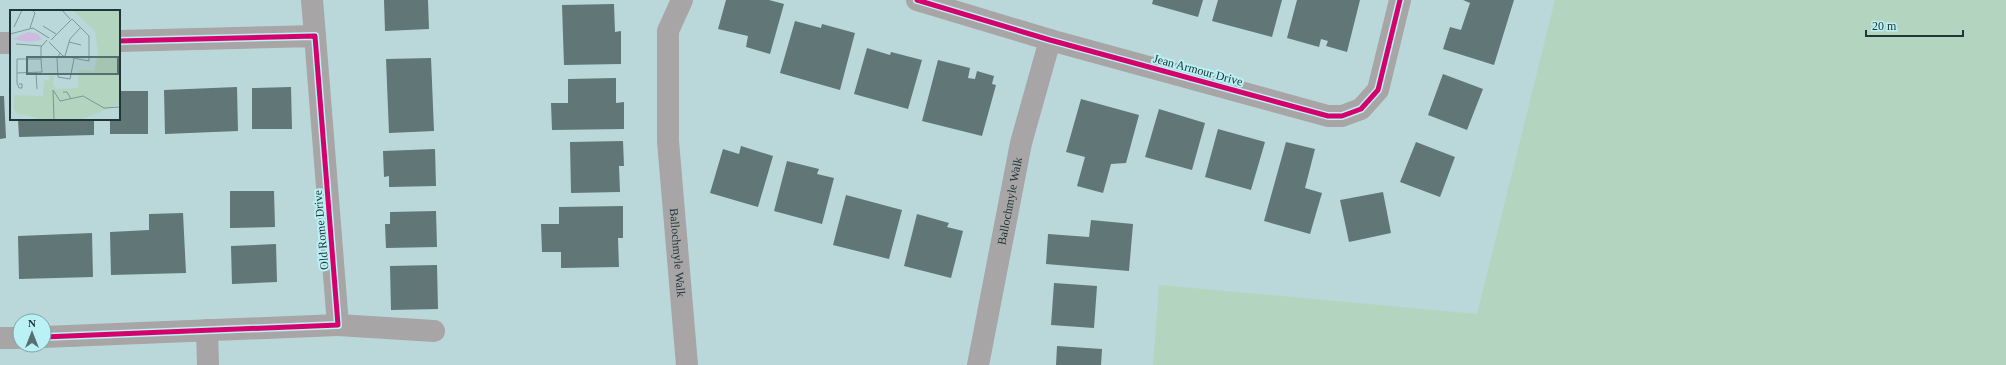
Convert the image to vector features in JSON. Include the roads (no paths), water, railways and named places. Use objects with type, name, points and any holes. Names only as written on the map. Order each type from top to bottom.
[{"type":"street","name":"Old Rome Drive","points":[[312,0],[338,324]]},
{"type":"street","name":"Ballochmyle Walk","points":[[682,0],[668,31],[668,141],[687,365]]},
{"type":"street","name":"Jean Armour Drive","points":[[917,0],[1050,40],[1328,116],[1342,116],[1361,109],[1378,90],[1400,0]]},
{"type":"street","points":[[120,41],[315,36]]},
{"type":"street","name":"Ballochmyle Walk","points":[[978,365],[1021,143],[1050,40]]},
{"type":"street","points":[[52,337],[338,324],[434,330]]},
{"type":"street","points":[[207,330],[208,365]]},
{"type":"street","points":[[0,338],[12,338]]}]
